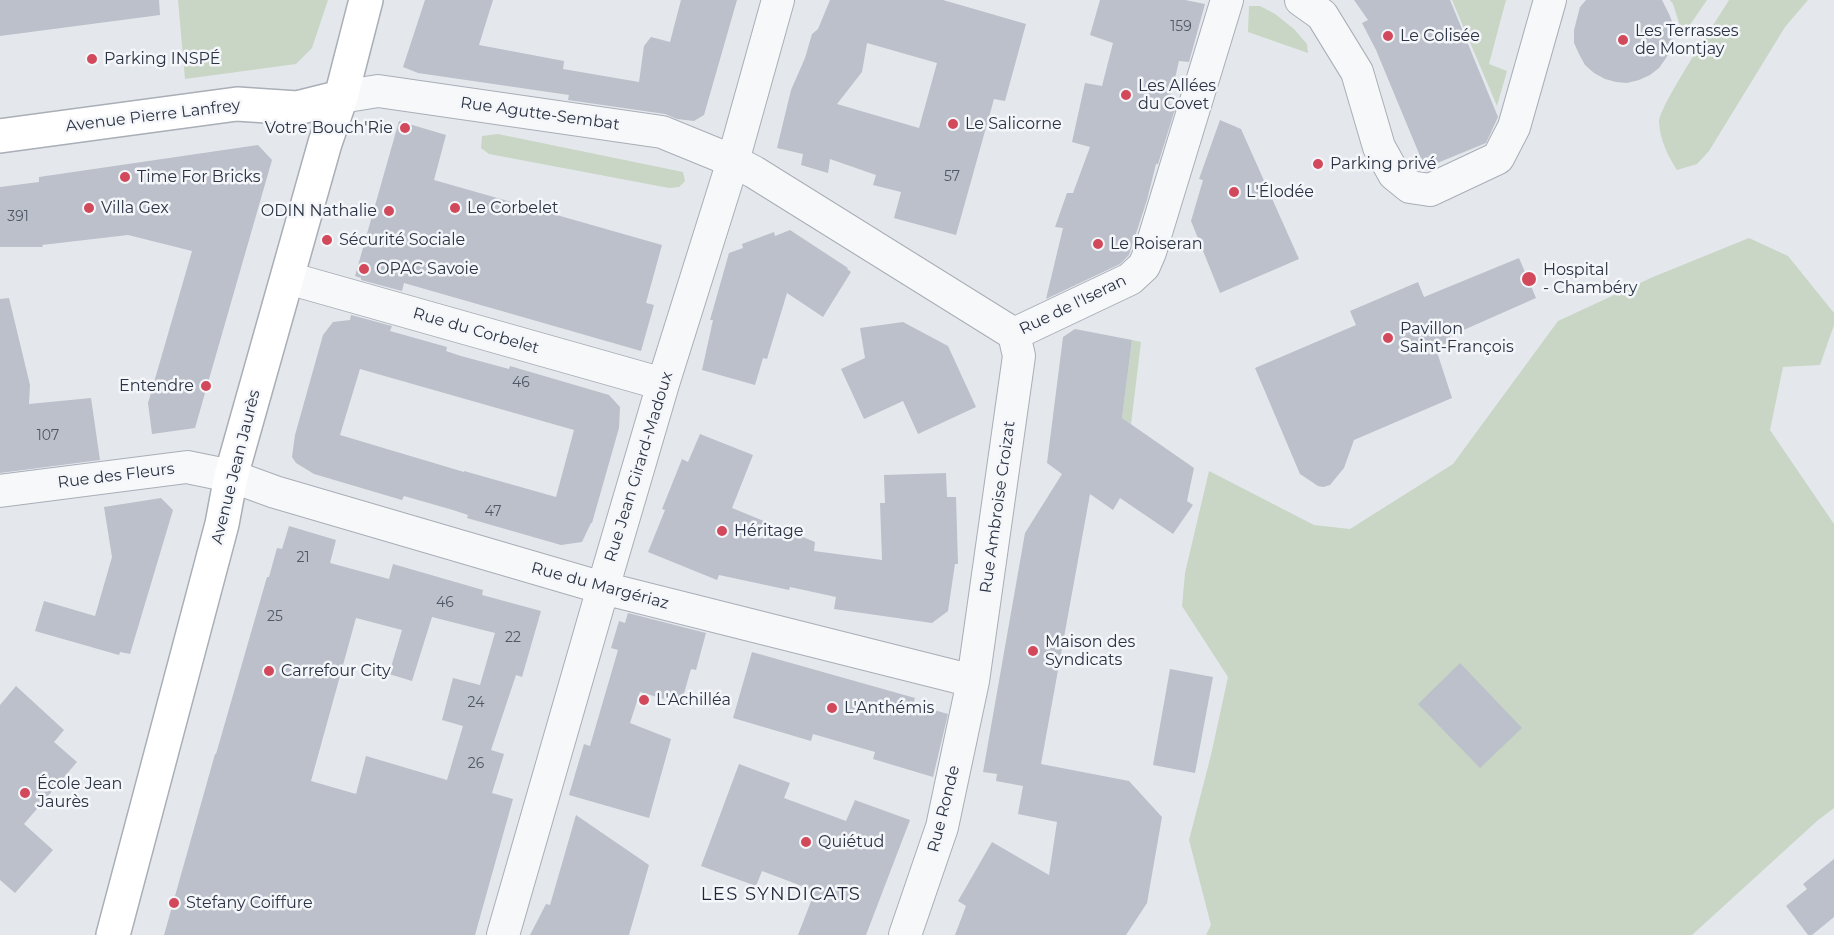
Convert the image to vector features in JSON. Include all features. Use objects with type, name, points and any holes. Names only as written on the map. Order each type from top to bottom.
[{"type":"main road","name":"Avenue Jean Jaurès","points":[[112,935],[222,524],[231,476],[325,143],[341,97],[366,0]]},
{"type":"main road","name":"Avenue Pierre Lanfrey","points":[[0,136],[237,104],[297,108],[341,97]]},
{"type":"street","name":"Rue Jean Girard-Madoux","points":[[503,935],[663,384],[733,161],[778,0]]},
{"type":"street","name":"Rue de l'Iseran","points":[[733,161],[1014,334],[1130,279],[1144,266],[1227,0]]},
{"type":"street","points":[[1301,0],[1322,15],[1357,72],[1379,147],[1394,174],[1410,187],[1430,190],[1498,158],[1514,127],[1550,0]]},
{"type":"street","name":"Rue Agutte-Sembat","points":[[341,97],[378,91],[662,132],[733,161]]},
{"type":"street","name":"Rue du Corbelet","points":[[288,278],[663,384]]},
{"type":"street","name":"Rue Ambroise Croizat","points":[[973,681],[1019,356],[1014,334]]},
{"type":"street","name":"Rue des Fleurs","points":[[0,491],[187,468],[231,476]]},
{"type":"street","name":"Rue du Margériaz","points":[[231,476],[286,495],[603,588],[973,681]]},
{"type":"street","name":"Rue Ronde","points":[[905,935],[942,827],[973,681]]},
{"type":"green space","points":[[178,0],[328,0],[312,48],[296,64],[185,79]]},
{"type":"green space","points":[[1452,0],[1506,0],[1489,64],[1507,71],[1497,106]]},
{"type":"green space","points":[[1670,0],[1707,0],[1683,35],[1673,4]]},
{"type":"green space","points":[[1729,0],[1808,0],[1785,27],[1709,151],[1697,164],[1677,170],[1663,141],[1659,122],[1668,99]]},
{"type":"green space","points":[[1249,6],[1260,6],[1294,29],[1307,44],[1308,53],[1248,32]]},
{"type":"green space","points":[[498,134],[683,172],[685,181],[679,187],[669,188],[489,154],[481,148],[482,136]]},
{"type":"green space","points":[[1749,238],[1788,256],[1834,313],[1834,325],[1820,365],[1783,367],[1770,430],[1834,524],[1834,808],[1692,935],[1206,935],[1211,925],[1189,840],[1228,677],[1182,606],[1185,573],[1209,471],[1314,525],[1350,529],[1453,464],[1558,321],[1653,277]]},
{"type":"green space","points":[[1132,340],[1141,342],[1131,424],[1122,418]]},
{"type":"building","points":[[0,0],[159,0],[160,15],[0,36]]},
{"type":"building","points":[[425,0],[493,0],[479,45],[564,61],[563,69],[639,82],[644,46],[651,37],[670,42],[681,0],[737,0],[704,115],[694,121],[677,119],[665,114],[568,100],[569,95],[418,73],[403,67]]},
{"type":"building","points":[[830,0],[943,0],[1026,24],[1005,101],[994,99],[956,235],[894,218],[901,192],[873,185],[876,175],[830,159],[828,173],[801,165],[803,154],[777,148],[791,90],[805,58],[812,34],[818,29]],"holes":[[[867,43],[937,63],[919,128],[837,104],[862,72]]]},
{"type":"building","name":"Les Allées du Covet","points":[[1100,0],[1185,0],[1205,4],[1189,62],[1179,61],[1169,104],[1176,106],[1129,255],[1120,264],[1046,299],[1063,228],[1055,227],[1067,193],[1073,193],[1090,147],[1072,142],[1085,83],[1102,86],[1113,43],[1090,35]]},
{"type":"building","points":[[1354,0],[1450,0],[1498,117],[1486,143],[1425,168],[1376,50],[1362,23],[1368,20]]},
{"type":"building","name":"Les Terrasses de Montjay","points":[[1586,0],[1662,0],[1673,24],[1673,36],[1671,48],[1659,68],[1650,75],[1627,83],[1605,79],[1585,65],[1574,43],[1574,30],[1580,7]]},
{"type":"building","name":"L'Élodée","points":[[1220,120],[1241,129],[1299,259],[1220,293],[1191,221],[1203,180],[1199,179]]},
{"type":"building","points":[[399,121],[446,135],[434,180],[662,245],[646,303],[654,305],[641,351],[404,283],[402,291],[361,280],[355,276]]},
{"type":"building","points":[[258,145],[272,160],[195,428],[152,434],[148,403],[192,251],[128,235],[42,245],[43,247],[0,247],[0,187],[39,182],[39,177]]},
{"type":"building","points":[[790,230],[851,272],[823,317],[787,293],[767,359],[763,358],[755,385],[702,370],[713,320],[710,320],[729,253],[743,248],[742,244],[774,232],[775,236]]},
{"type":"building","name":"Pavillon Saint-François","points":[[1519,258],[1536,298],[1450,336],[1450,341],[1436,349],[1452,398],[1354,440],[1344,468],[1330,485],[1318,486],[1300,474],[1255,368],[1356,325],[1350,311],[1418,282],[1424,297]]},
{"type":"building","points":[[9,298],[30,385],[29,404],[91,398],[100,460],[0,473],[0,299]]},
{"type":"building","points":[[351,315],[392,326],[390,331],[447,347],[446,351],[461,356],[509,369],[510,366],[609,395],[620,407],[619,428],[592,523],[582,542],[561,545],[467,518],[468,515],[453,510],[404,496],[402,500],[314,474],[296,463],[292,457],[295,435],[323,335],[333,322],[350,320]],"holes":[[[360,369],[574,430],[556,497],[340,435]]]},
{"type":"building","points":[[903,322],[948,346],[976,407],[918,434],[903,401],[864,419],[841,369],[865,358],[860,328]]},
{"type":"building","points":[[1075,329],[1132,340],[1122,418],[1194,468],[1187,501],[1193,505],[1173,534],[1120,498],[1113,510],[1090,494],[1041,764],[1129,781],[1162,817],[1147,903],[1126,935],[955,935],[966,906],[958,901],[992,842],[1049,875],[1057,822],[1018,814],[1023,786],[996,781],[997,774],[983,772],[1025,533],[1062,474],[1047,463],[1063,337]]},
{"type":"building","name":"Héritage","points":[[700,434],[753,455],[732,508],[815,542],[814,551],[882,560],[880,503],[885,503],[884,475],[946,473],[947,497],[956,497],[958,564],[955,564],[948,611],[932,623],[834,609],[836,597],[790,587],[789,590],[719,575],[717,580],[648,552],[682,459],[688,462]]},
{"type":"building","points":[[161,498],[173,510],[130,654],[120,652],[119,655],[35,631],[44,601],[95,616],[112,557],[104,507]]},
{"type":"building","points":[[289,526],[336,540],[330,563],[389,579],[393,564],[483,590],[482,595],[541,611],[522,677],[516,675],[491,750],[504,754],[492,793],[513,799],[475,935],[164,935],[267,577],[269,577],[277,548],[282,549]],"holes":[[[432,617],[495,633],[480,685],[453,678],[442,720],[463,726],[447,780],[366,756],[356,794],[311,781],[356,618],[402,630],[389,674],[412,681]]]},
{"type":"building","name":"L'Achilléa","points":[[628,613],[706,633],[696,670],[691,669],[681,704],[640,692],[630,723],[671,739],[649,818],[569,795],[584,744],[590,746],[618,650],[611,648],[619,621],[625,623]]},
{"type":"building","name":"L'Anthémis","points":[[752,652],[915,698],[913,704],[948,714],[933,777],[873,759],[875,752],[813,734],[811,741],[733,718]]},
{"type":"building","points":[[1460,663],[1522,728],[1480,768],[1418,704]]},
{"type":"building","points":[[1170,669],[1213,677],[1195,773],[1153,765]]},
{"type":"building","name":"École Jean Jaurès","points":[[16,686],[64,730],[54,742],[77,762],[24,824],[53,850],[15,893],[0,880],[0,705]]},
{"type":"building","name":"Quiétud","points":[[739,764],[790,783],[784,798],[846,821],[855,800],[910,820],[866,935],[798,935],[815,891],[762,871],[756,886],[701,866]]},
{"type":"building","points":[[576,815],[649,865],[629,935],[530,935],[546,904],[550,905]]},
{"type":"building","points":[[1834,859],[1834,917],[1812,935],[1808,935],[1786,906],[1807,889],[1803,884]]},
{"type":"place","name":"Le Colisée","points":[[1388,36]]},
{"type":"place","name":"Les Terrasses de Montjay","points":[[1623,40]]},
{"type":"place","name":"Parking INSPÉ","points":[[92,59]]},
{"type":"place","name":"Les Allées du Covet","points":[[1126,95]]},
{"type":"place","name":"Le Salicorne","points":[[953,124]]},
{"type":"place","name":"Votre Bouch'Rie","points":[[405,128]]},
{"type":"place","name":"Parking privé","points":[[1318,164]]},
{"type":"place","name":"Time For Bricks","points":[[125,177]]},
{"type":"place","name":"L'Élodée","points":[[1234,192]]},
{"type":"place","name":"Villa Gex","points":[[89,208]]},
{"type":"place","name":"Le Corbelet","points":[[455,208]]},
{"type":"place","name":"ODIN Nathalie","points":[[389,211]]},
{"type":"place","name":"Sécurité Sociale","points":[[327,240]]},
{"type":"place","name":"Le Roiseran","points":[[1098,244]]},
{"type":"place","name":"OPAC Savoie","points":[[364,269]]},
{"type":"place","name":"Hospital - Chambéry","points":[[1529,279]]},
{"type":"place","name":"Pavillon Saint-François","points":[[1388,338]]},
{"type":"place","name":"Entendre","points":[[206,386]]},
{"type":"place","name":"Héritage","points":[[722,531]]},
{"type":"place","name":"Maison des Syndicats","points":[[1033,651]]},
{"type":"place","name":"Carrefour City","points":[[269,671]]},
{"type":"place","name":"L'Achilléa","points":[[644,700]]},
{"type":"place","name":"L'Anthémis","points":[[832,708]]},
{"type":"place","name":"École Jean Jaurès","points":[[25,793]]},
{"type":"place","name":"Quiétud","points":[[806,842]]},
{"type":"place","name":"Stefany Coiffure","points":[[174,903]]},
{"type":"district","name":"LES SYNDICATS","points":[[781,895]]}]
